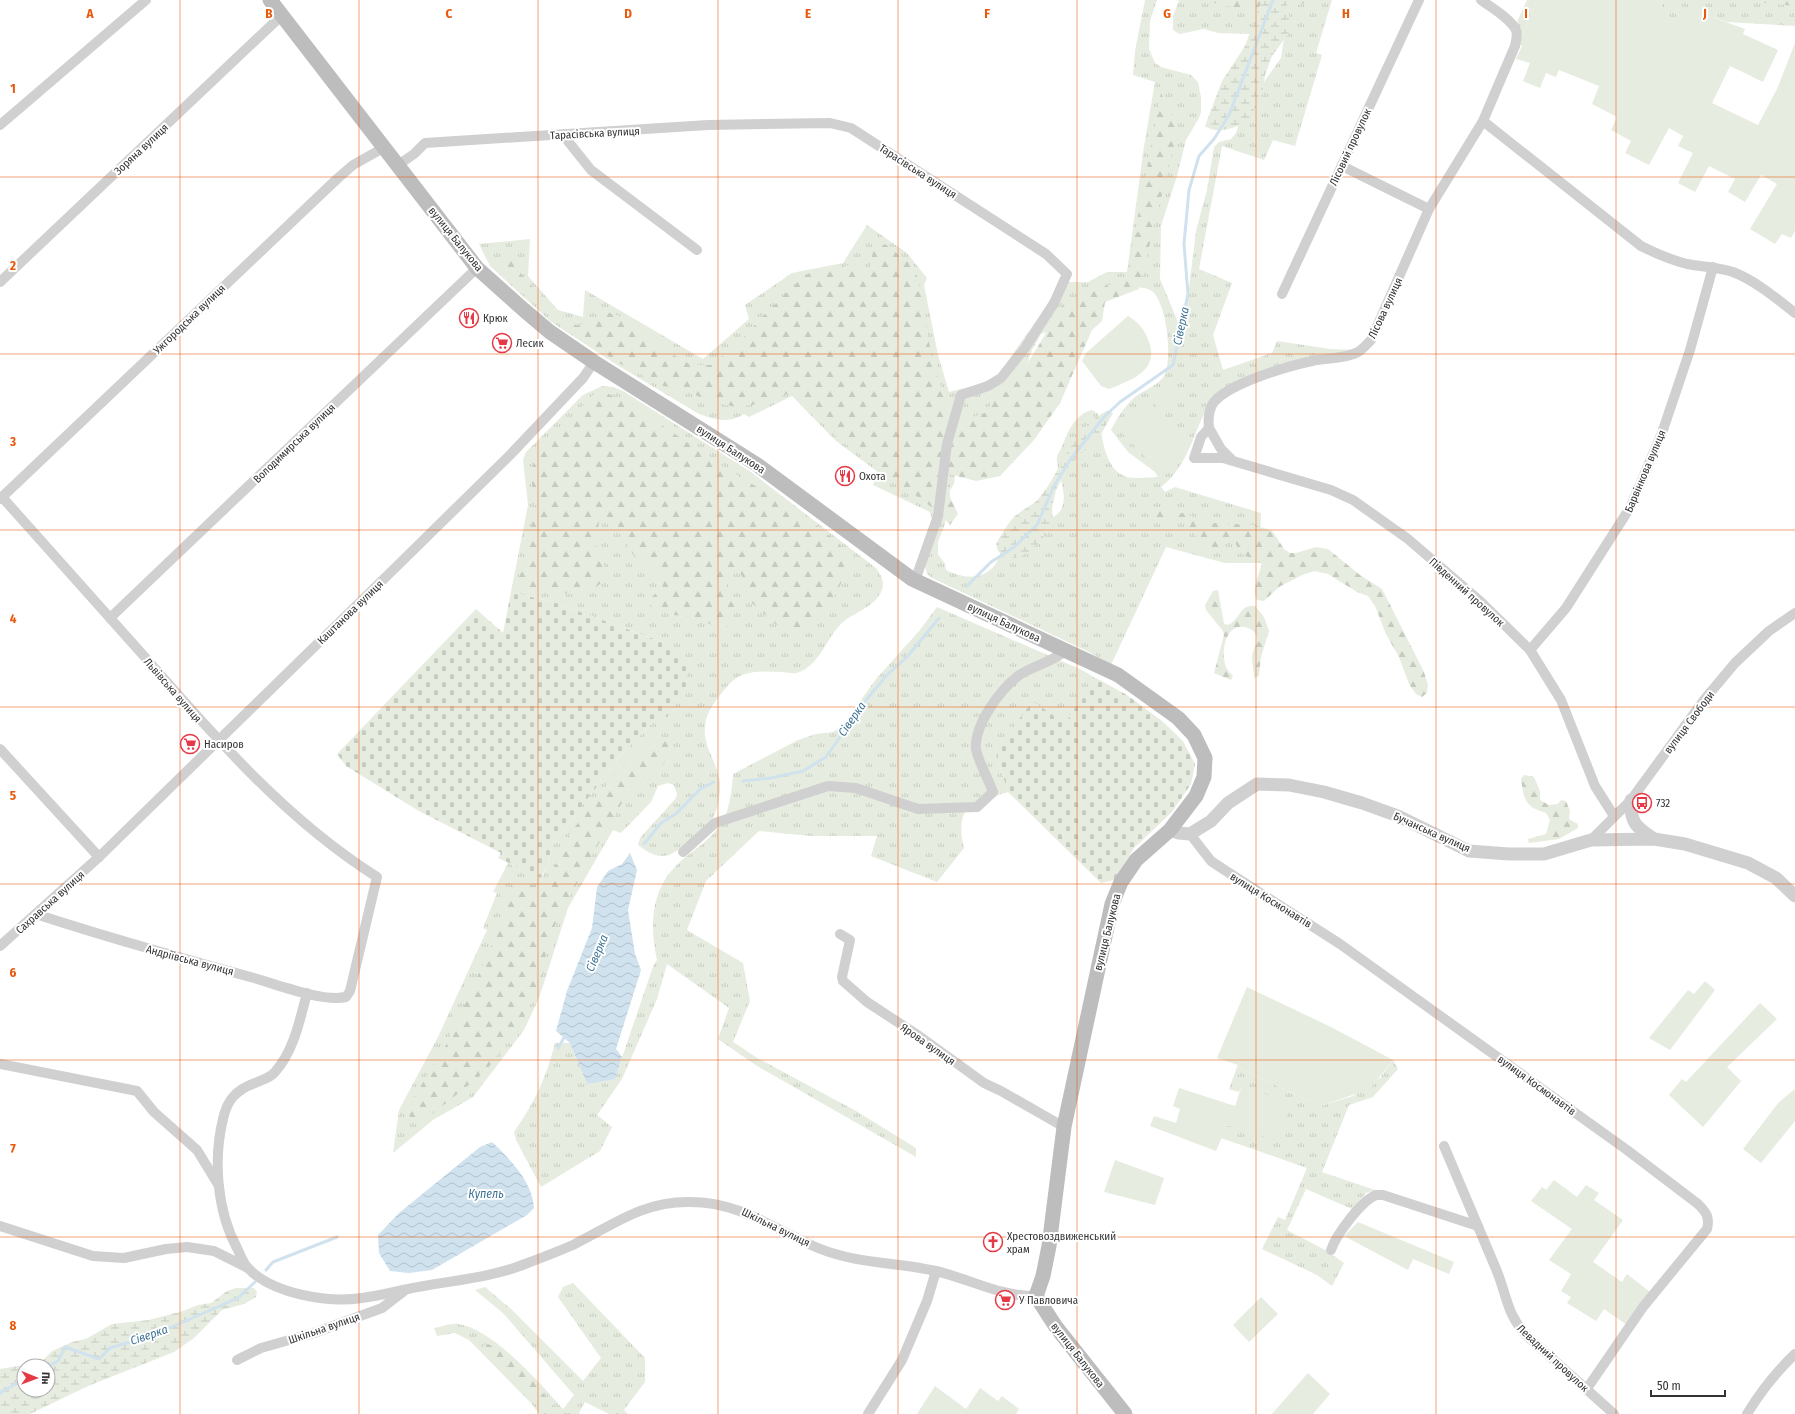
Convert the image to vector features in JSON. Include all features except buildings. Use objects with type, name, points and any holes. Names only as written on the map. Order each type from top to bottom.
[{"type":"main road","name":"вулиця Балукова","points":[[270,0],[477,268],[534,319],[594,362],[756,464],[912,579],[1118,675],[1178,718],[1194,735],[1205,758],[1204,777],[1196,796],[1170,830],[1136,860],[1121,882],[1112,904],[1064,1127],[1049,1246],[1043,1276],[1036,1296],[1056,1327],[1125,1414]]},
{"type":"street","points":[[0,125],[146,0]]},
{"type":"street","name":"Лісовий провулок","points":[[1282,294],[1419,0]]},
{"type":"street","name":"Лісова вулиця","points":[[1209,428],[1208,416],[1214,403],[1236,387],[1267,373],[1313,361],[1329,360],[1357,352],[1371,340],[1429,209],[1482,121],[1515,46],[1517,35],[1516,30],[1510,22],[1481,0]]},
{"type":"street","name":"Зоряна вулиця","points":[[0,282],[281,16]]},
{"type":"street","points":[[1482,121],[1493,127],[1642,246],[1662,257],[1688,264],[1734,272],[1753,282],[1795,313]]},
{"type":"street","name":"Тарасівська вулиця","points":[[398,165],[414,154],[425,143],[716,125],[830,123],[851,128],[1046,254],[1067,274],[1054,303],[1026,348],[1002,378],[988,386],[961,395],[947,444],[938,516],[917,575],[912,579]]},
{"type":"street","points":[[563,135],[591,170],[697,250]]},
{"type":"street","name":"Ужгородська вулиця","points":[[1,498],[338,178],[353,165],[385,147]]},
{"type":"street","points":[[1342,166],[1429,209]]},
{"type":"street","name":"Барвінкова вулиця","points":[[1530,650],[1566,608],[1631,506],[1662,433],[1690,350],[1712,267]]},
{"type":"street","name":"Володимирська вулиця","points":[[110,618],[477,268]]},
{"type":"street","name":"Каштанова вулиця","points":[[99,857],[510,454],[583,378],[594,362]]},
{"type":"street","points":[[1209,428],[1221,449],[1233,461]]},
{"type":"street","name":"Південний провулок","points":[[1209,428],[1201,437],[1194,458],[1223,458],[1331,490],[1353,500],[1408,539],[1480,601],[1530,650],[1562,700],[1595,786],[1614,816]]},
{"type":"street","name":"Львівська вулиця","points":[[1,498],[218,740],[284,807],[344,856],[377,877],[350,990],[346,997]]},
{"type":"street","name":"вулиця Свободи","points":[[1591,840],[1631,800],[1704,700],[1735,664],[1769,631],[1795,613]]},
{"type":"street","points":[[683,852],[715,823],[828,786],[856,788],[918,809],[977,807],[993,792],[976,749],[980,728],[996,698],[1018,676],[1057,658],[1066,650]]},
{"type":"street","points":[[0,749],[99,857]]},
{"type":"street","name":"Бучанська вулиця","points":[[1190,834],[1211,821],[1228,803],[1257,784],[1289,785],[1362,802],[1398,816],[1469,851],[1509,854],[1544,854],[1591,840],[1654,839],[1685,844],[1748,863],[1776,878],[1795,896]]},
{"type":"street","points":[[1631,800],[1631,814],[1634,823],[1654,839]]},
{"type":"street","points":[[1170,830],[1190,834]]},
{"type":"street","name":"вулиця Космонавтів","points":[[1190,834],[1211,861],[1223,870],[1353,953],[1627,1150],[1698,1204],[1706,1212],[1710,1220],[1707,1229],[1643,1307],[1586,1390]]},
{"type":"street","name":"Сахравська вулиця","points":[[0,946],[99,857]]},
{"type":"street","name":"Андріївська вулиця","points":[[36,914],[146,948],[307,993],[332,998],[346,997]]},
{"type":"street","name":"Ярова вулиця","points":[[840,934],[850,940],[842,977],[843,981],[867,1002],[919,1036],[984,1083],[1064,1127]]},
{"type":"street","name":"Шкільна вулиця","points":[[307,993],[295,1034],[287,1053],[275,1072],[264,1080],[238,1091],[229,1100],[223,1119],[219,1144],[218,1186],[230,1235],[248,1268],[280,1288],[290,1292],[323,1299],[341,1300],[363,1298],[407,1288],[486,1275],[522,1266],[572,1245],[639,1210],[664,1203],[690,1202],[719,1204],[742,1210],[819,1248],[848,1258],[936,1271],[1012,1295],[1036,1296]]},
{"type":"street","points":[[0,1064],[137,1091],[154,1112],[196,1150],[218,1186]]},
{"type":"street","name":"Левадний провулок","points":[[1444,1146],[1497,1271],[1511,1315],[1516,1324],[1526,1335],[1614,1414]]},
{"type":"street","points":[[1331,1250],[1339,1233],[1365,1203],[1376,1195],[1383,1195],[1478,1226]]},
{"type":"street","points":[[0,1226],[92,1256],[124,1258],[166,1249],[186,1247],[214,1251],[248,1268]]},
{"type":"street","points":[[868,1414],[902,1360],[927,1301],[936,1271]]},
{"type":"street","name":"Шкільна вулиця","points":[[238,1360],[261,1348],[314,1333],[382,1308],[407,1288]]},
{"type":"street","points":[[1747,1414],[1760,1392],[1780,1368],[1795,1354]]},
{"type":"green space","points":[[1145,0],[1157,0],[1150,21],[1149,49],[1155,63],[1161,67],[1191,75],[1198,82],[1201,97],[1201,112],[1186,140],[1177,176],[1161,226],[1160,279],[1178,322],[1185,321],[1196,231],[1207,190],[1214,147],[1219,142],[1231,139],[1236,133],[1244,110],[1281,58],[1284,38],[1278,35],[1218,33],[1204,29],[1179,34],[1173,30],[1173,16],[1179,0],[1332,0],[1316,53],[1322,55],[1295,146],[1273,140],[1264,160],[1222,146],[1199,269],[1232,283],[1213,335],[1223,370],[1272,353],[1277,341],[1330,349],[1356,350],[1312,359],[1211,400],[1185,458],[1178,469],[1161,487],[1165,492],[1175,487],[1261,513],[1259,563],[1225,563],[1166,547],[1111,665],[1089,652],[932,578],[927,574],[925,565],[939,522],[932,519],[930,512],[873,485],[878,472],[836,441],[792,396],[749,417],[744,414],[733,419],[722,420],[699,414],[617,365],[550,321],[490,266],[479,244],[530,239],[528,276],[558,310],[583,317],[585,290],[703,359],[749,319],[745,305],[792,273],[843,263],[867,225],[907,253],[927,278],[924,285],[938,355],[949,392],[980,384],[997,376],[1046,307],[1061,282],[1088,282],[1107,272],[1127,272],[1144,146],[1155,82],[1133,75],[1135,51]],"holes":[[[1129,286],[1150,290],[1157,297],[1165,319],[1167,332],[1167,368],[1161,379],[1134,398],[1127,405],[1111,430],[1128,452],[1155,472],[1158,477],[1131,478],[1119,473],[1108,459],[1098,414],[1092,410],[1086,412],[1072,425],[1057,456],[1064,497],[1060,511],[1055,516],[1045,520],[1010,526],[996,563],[989,571],[971,577],[958,575],[946,570],[945,564],[938,554],[938,542],[945,524],[947,495],[954,484],[956,466],[1022,380],[1032,350],[1041,334],[1059,327]]]},
{"type":"green space","points":[[1206,0],[1314,0],[1302,4],[1260,9],[1231,7]]},
{"type":"green space","points":[[1262,0],[1286,0],[1290,21],[1288,34],[1272,56],[1265,75],[1262,95],[1248,121],[1226,130],[1210,129],[1205,126],[1222,81],[1245,46]]},
{"type":"green space","points":[[1527,0],[1537,0],[1519,44],[1519,26],[1517,22]]},
{"type":"green space","points":[[1537,0],[1663,0],[1660,19],[1675,23],[1678,5],[1745,29],[1743,34],[1778,50],[1763,82],[1730,66],[1712,103],[1758,125],[1777,89],[1795,43],[1795,231],[1791,238],[1782,234],[1775,244],[1750,229],[1777,184],[1761,175],[1745,202],[1728,192],[1735,179],[1709,166],[1695,192],[1678,183],[1693,153],[1678,146],[1683,136],[1669,128],[1649,165],[1625,153],[1631,141],[1611,130],[1617,117],[1592,104],[1599,86],[1559,70],[1556,77],[1546,73],[1540,88],[1523,81],[1530,63],[1516,59],[1522,46],[1519,44]]},
{"type":"green space","points":[[1663,0],[1795,0],[1795,26],[1727,22],[1678,6],[1675,23],[1659,19]]},
{"type":"green space","points":[[1739,0],[1795,0],[1795,6]]},
{"type":"green space","points":[[1161,93],[1178,128],[1139,289],[1105,302],[1102,321],[1092,330],[1060,403],[1034,440],[1000,476],[976,481],[949,474],[950,497],[958,514],[950,525],[937,511],[839,439],[793,392],[757,404],[736,407],[712,402],[678,388],[663,386],[617,362],[559,323],[535,303],[501,265],[507,251],[517,253],[521,274],[553,310],[578,326],[607,312],[633,321],[667,351],[691,365],[710,365],[732,349],[805,275],[850,265],[860,273],[870,269],[873,251],[885,244],[913,266],[919,282],[932,359],[953,424],[987,412],[996,393],[1023,371],[1063,305],[1086,292],[1126,280]]},
{"type":"green space","points":[[1128,316],[1138,323],[1145,332],[1151,349],[1151,358],[1148,366],[1142,372],[1127,382],[1109,389],[1101,386],[1082,361],[1086,353]]},
{"type":"green space","points":[[1172,381],[1185,394],[1164,414],[1151,401]]},
{"type":"green space","points":[[602,386],[613,387],[623,391],[751,472],[876,568],[882,579],[883,587],[875,601],[848,618],[837,628],[818,657],[805,669],[797,673],[765,671],[750,673],[731,682],[709,711],[705,726],[706,742],[720,782],[717,806],[711,821],[691,841],[668,855],[656,855],[648,852],[638,845],[640,838],[676,798],[677,794],[674,785],[668,783],[658,786],[651,802],[621,833],[613,830],[568,908],[539,998],[524,1030],[473,1097],[433,1120],[393,1153],[399,1110],[438,1037],[487,930],[483,928],[497,893],[493,892],[508,863],[542,878],[549,862],[552,845],[621,755],[659,716],[665,643],[556,603],[511,592],[528,505],[523,460],[526,452],[583,395]]},
{"type":"green space","points":[[604,392],[631,404],[707,456],[808,519],[839,543],[851,562],[827,613],[806,629],[795,632],[778,626],[752,603],[738,566],[731,573],[726,588],[736,609],[728,626],[719,629],[699,618],[674,615],[657,610],[650,605],[649,600],[663,586],[658,577],[649,565],[636,559],[622,537],[616,522],[605,517],[599,520],[596,552],[605,568],[605,580],[592,590],[571,594],[523,586],[519,577],[524,569],[536,499],[531,480],[535,457],[594,394]]},
{"type":"green space","points":[[1145,399],[1189,444],[1160,472],[1116,427]]},
{"type":"green space","points":[[1107,411],[1113,413],[1100,436],[1070,464],[1056,490],[1052,508],[1053,523],[1047,534],[1027,553],[1016,558],[1003,556],[998,551],[996,544],[1007,526],[1015,516],[1040,497],[1076,438],[1085,427],[1095,418]]},
{"type":"green space","points":[[1163,511],[1182,513],[1213,523],[1253,525],[1267,529],[1273,532],[1284,549],[1290,553],[1296,553],[1316,547],[1328,549],[1360,575],[1382,589],[1424,672],[1428,685],[1427,693],[1422,697],[1416,694],[1409,684],[1399,657],[1386,634],[1375,606],[1368,596],[1357,592],[1328,574],[1314,571],[1302,575],[1279,587],[1264,601],[1257,600],[1255,596],[1255,587],[1262,564],[1240,553],[1235,542],[1227,540],[1219,551],[1213,555],[1202,548],[1193,531],[1188,526],[1175,520],[1155,522],[1151,516],[1156,512]]},
{"type":"green space","points":[[1218,590],[1224,624],[1228,625],[1232,623],[1243,610],[1250,606],[1255,606],[1264,617],[1269,631],[1261,657],[1259,676],[1254,678],[1252,660],[1252,654],[1257,639],[1253,631],[1245,627],[1238,627],[1232,630],[1226,641],[1224,656],[1227,670],[1233,676],[1231,680],[1214,673],[1224,635],[1223,631],[1206,610],[1205,605],[1213,591]]},
{"type":"green space","points":[[511,592],[556,603],[665,643],[688,660],[685,693],[665,719],[659,716],[621,755],[552,845],[549,862],[541,878],[498,858],[501,853],[419,811],[346,766],[337,754],[476,609],[503,633]]},
{"type":"green space","points":[[937,607],[1082,670],[1094,677],[1065,724],[995,751],[1008,792],[986,798],[969,806],[963,817],[961,829],[964,848],[937,882],[871,856],[877,836],[811,836],[759,831],[706,881],[687,930],[743,963],[750,1001],[733,1042],[759,1059],[856,1111],[916,1148],[916,1157],[757,1066],[718,1039],[729,1008],[667,964],[657,999],[622,1079],[597,1115],[612,1127],[600,1151],[541,1187],[516,1140],[514,1132],[539,1089],[548,1067],[555,1043],[570,1043],[587,1084],[615,1078],[654,964],[657,960],[653,933],[653,920],[658,894],[663,882],[671,871],[709,838],[723,821],[729,804],[733,774],[798,740],[816,734],[833,732],[843,725],[876,679],[920,630]]},
{"type":"green space","points":[[1094,677],[1127,695],[1162,721],[1183,741],[1195,764],[1191,784],[1172,812],[1134,848],[1114,880],[1101,883],[1008,792],[995,751],[1033,701],[1065,724]]},
{"type":"green space","points":[[658,737],[667,738],[673,748],[663,765],[634,782],[587,864],[546,942],[544,972],[523,1020],[486,1071],[426,1119],[415,1121],[405,1112],[446,1045],[492,944],[492,929],[506,918],[501,908],[505,887],[542,885],[556,864],[565,840],[615,774]]},
{"type":"green space","points":[[1524,775],[1534,777],[1540,791],[1540,800],[1549,805],[1558,804],[1561,800],[1566,801],[1570,811],[1569,819],[1578,824],[1578,828],[1559,839],[1529,843],[1528,839],[1546,834],[1550,820],[1546,813],[1539,811],[1527,802],[1523,792],[1521,779]]},
{"type":"green space","points":[[1705,981],[1715,990],[1670,1050],[1649,1038],[1688,990],[1694,994]]},
{"type":"green space","points":[[1247,987],[1331,1027],[1393,1060],[1370,1089],[1320,1106],[1237,1067],[1238,1065],[1217,1058]]},
{"type":"green space","points":[[1760,1003],[1777,1019],[1727,1067],[1741,1081],[1703,1127],[1669,1095],[1682,1079],[1686,1082]]},
{"type":"green space","points":[[1393,1060],[1398,1069],[1373,1097],[1349,1105],[1322,1172],[1375,1190],[1366,1193],[1352,1209],[1306,1189],[1287,1230],[1327,1251],[1344,1263],[1332,1286],[1317,1275],[1262,1249],[1278,1217],[1285,1220],[1307,1168],[1221,1138],[1227,1125],[1282,1141],[1242,1085],[1239,1092],[1229,1089],[1237,1067],[1320,1106],[1353,1096],[1380,1078]]},
{"type":"green space","points":[[1242,1085],[1289,1103],[1282,1142],[1227,1125],[1216,1151],[1150,1126],[1154,1116],[1176,1123],[1180,1109],[1173,1106],[1179,1088],[1235,1106]]},
{"type":"green space","points":[[1795,1089],[1795,1121],[1761,1163],[1743,1149],[1779,1102]]},
{"type":"green space","points":[[1115,1160],[1164,1178],[1155,1205],[1104,1192]]},
{"type":"green space","points":[[1554,1180],[1577,1197],[1586,1185],[1599,1193],[1594,1200],[1623,1220],[1593,1262],[1622,1282],[1627,1274],[1650,1292],[1627,1325],[1604,1309],[1596,1321],[1567,1303],[1571,1297],[1561,1291],[1571,1274],[1549,1260],[1572,1229],[1531,1201],[1542,1187],[1546,1190]]},
{"type":"green space","points":[[1358,1222],[1454,1262],[1449,1274],[1413,1259],[1408,1270],[1344,1236]]},
{"type":"green space","points":[[573,1283],[645,1358],[645,1382],[624,1410],[628,1414],[609,1414],[585,1402],[579,1413],[581,1414],[539,1414],[531,1403],[469,1340],[455,1333],[437,1336],[434,1328],[458,1324],[486,1335],[529,1372],[563,1409],[574,1395],[504,1314],[475,1290],[485,1287],[511,1309],[583,1381],[601,1358],[558,1297],[563,1287]]},
{"type":"green space","points":[[236,1288],[254,1288],[257,1292],[256,1297],[244,1304],[222,1310],[194,1338],[174,1352],[88,1386],[30,1414],[0,1414],[0,1369],[16,1366],[16,1398],[56,1398],[56,1358],[45,1358],[52,1351],[72,1342],[86,1339],[112,1324],[149,1320],[183,1311],[198,1305],[211,1303],[227,1291]]},
{"type":"green space","points":[[1261,1297],[1278,1314],[1249,1342],[1233,1325]]},
{"type":"green space","points":[[488,1344],[501,1351],[529,1375],[556,1410],[568,1414],[547,1414],[531,1398],[506,1365],[483,1346]]},
{"type":"green space","points":[[1308,1373],[1330,1394],[1313,1414],[1272,1414]]},
{"type":"green space","points":[[935,1386],[966,1409],[980,1388],[998,1401],[1002,1396],[1019,1409],[1016,1414],[917,1414]]},
{"type":"water","points":[[630,853],[637,870],[628,910],[635,954],[641,970],[616,1049],[622,1057],[615,1079],[587,1084],[570,1043],[556,1031],[567,991],[592,928],[597,887],[608,871],[622,864]]},
{"type":"water","name":"Купель","points":[[492,1142],[513,1164],[525,1180],[534,1208],[527,1215],[432,1270],[409,1273],[390,1271],[379,1253],[378,1235],[399,1213],[480,1147]]},
{"type":"waterway","name":"Сіверка","points":[[967,586],[991,562],[1013,548],[1037,525],[1054,486],[1070,460],[1104,417],[1120,402],[1173,365],[1188,294],[1184,244],[1189,190],[1199,156],[1214,139],[1229,115],[1273,0]]},
{"type":"waterway","name":"Сіверка","points":[[743,781],[771,778],[803,771],[826,757],[866,700],[887,675],[907,657],[939,618]]},
{"type":"waterway","name":"Сіверка","points":[[644,844],[661,823],[677,813],[700,789],[714,782]]},
{"type":"waterway","name":"Сіверка","points":[[558,1048],[565,1036]]},
{"type":"waterway","name":"Сіверка","points":[[266,1270],[273,1262],[337,1237]]},
{"type":"waterway","name":"Сіверка","points":[[56,1362],[58,1361],[65,1347],[99,1359],[110,1348],[151,1336],[238,1298],[255,1282]]},
{"type":"waterway","name":"Сіверка","points":[[0,1393],[16,1384]]},
{"type":"place","name":"Крюк","points":[[469,318]]},
{"type":"place","name":"Лесик","points":[[502,343]]},
{"type":"place","name":"Охота","points":[[845,476]]},
{"type":"place","name":"Насиров","points":[[190,744]]},
{"type":"place","name":"732","points":[[1642,803]]},
{"type":"place","name":"Хрестовоздвиженський храм","points":[[993,1242]]},
{"type":"place","name":"У Павловича","points":[[1005,1300]]}]
